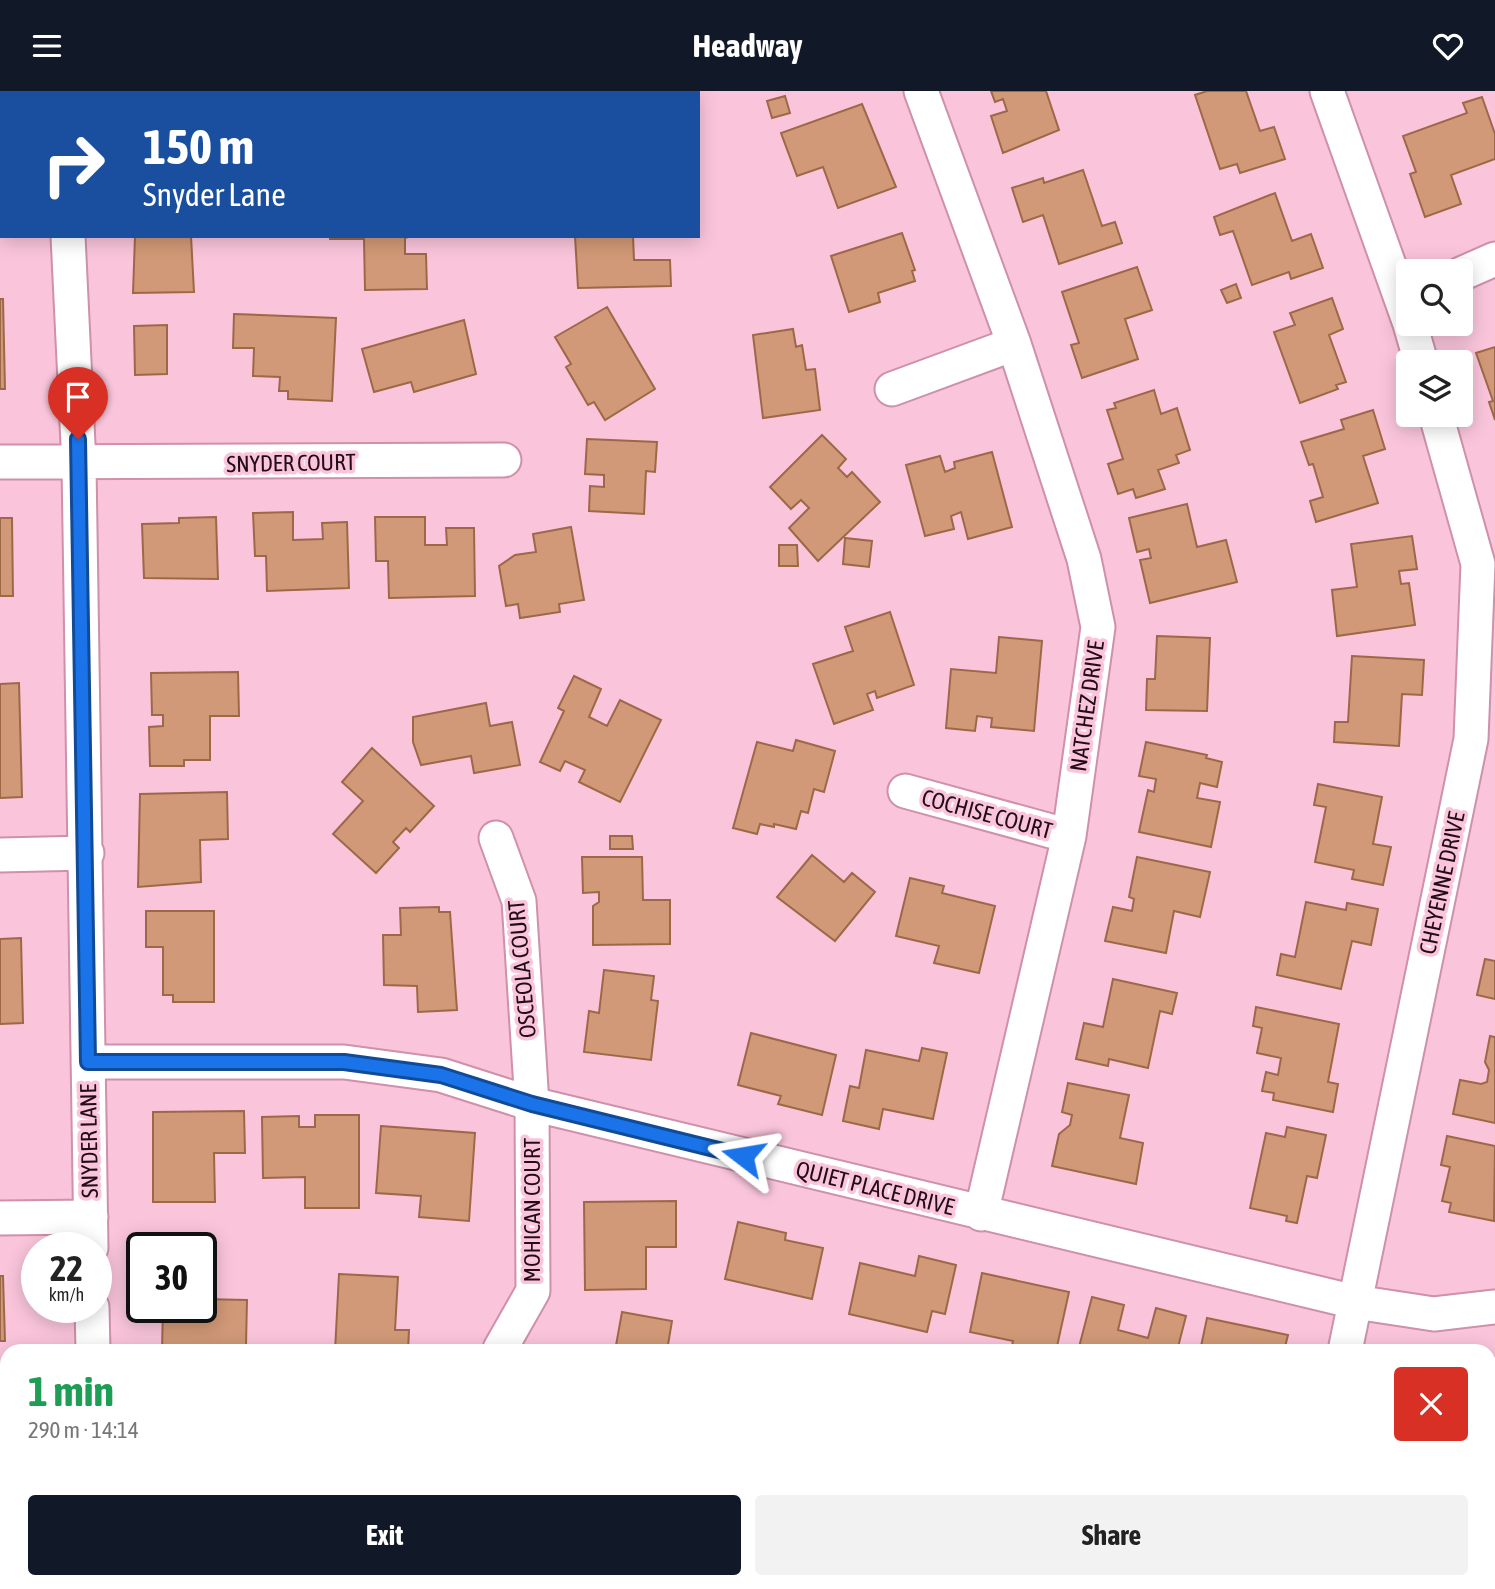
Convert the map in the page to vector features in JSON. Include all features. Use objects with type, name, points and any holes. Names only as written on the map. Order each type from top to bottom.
[{"type":"street","name":"NATCHEZ DRIVE","points":[[921,91],[1014,344],[1084,559],[1098,627],[1069,836],[981,1214]]},
{"type":"street","points":[[1327,91],[1396,280]]},
{"type":"street","name":"SNYDER LANE","points":[[68,238],[79,465],[91,1232]]},
{"type":"street","points":[[1473,269],[1495,259]]},
{"type":"street","points":[[892,389],[1014,344]]},
{"type":"street","name":"CHEYENNE DRIVE","points":[[1346,1344],[1471,739],[1478,564],[1439,427]]},
{"type":"street","name":"SNYDER COURT","points":[[0,463],[79,465],[504,460]]},
{"type":"street","name":"COCHISE COURT","points":[[905,791],[1069,836]]},
{"type":"street","name":"OSCEOLA COURT","points":[[496,838],[519,901],[532,1104]]},
{"type":"street","points":[[0,855],[86,853]]},
{"type":"street","name":"QUIET PLACE DRIVE","points":[[88,1062],[344,1062],[441,1075],[532,1104],[1355,1303],[1434,1314],[1495,1307]]},
{"type":"street","name":"MOHICAN COURT","points":[[503,1344],[533,1291],[532,1104]]},
{"type":"street","points":[[0,1218],[91,1232]]},
{"type":"street","points":[[92,1323],[93,1344]]},
{"type":"building","points":[[991,91],[1046,91],[1059,130],[1003,153],[991,116],[1007,111],[1003,99],[995,102]]},
{"type":"building","points":[[1207,91],[1246,91],[1260,131],[1274,127],[1285,159],[1240,173],[1237,164],[1220,169],[1195,95]]},
{"type":"building","points":[[785,96],[790,113],[772,118],[767,101]]},
{"type":"building","points":[[1482,97],[1495,134],[1495,159],[1451,175],[1461,204],[1425,217],[1410,174],[1416,172],[1403,136],[1467,113],[1463,103]]},
{"type":"building","points":[[862,104],[896,187],[838,208],[823,167],[797,176],[781,133]]},
{"type":"building","points":[[1083,170],[1102,226],[1115,222],[1122,243],[1059,264],[1043,215],[1023,222],[1012,188],[1043,178],[1044,183]]},
{"type":"building","points":[[1275,193],[1292,241],[1311,234],[1323,268],[1291,279],[1289,272],[1252,285],[1233,231],[1220,235],[1214,217]]},
{"type":"building","points":[[902,233],[915,270],[912,271],[915,281],[878,293],[880,302],[849,312],[831,256]]},
{"type":"building","points":[[135,238],[191,238],[194,292],[133,293]]},
{"type":"building","points":[[405,238],[405,254],[426,254],[427,289],[365,290],[364,239],[330,239]]},
{"type":"building","points":[[575,238],[633,238],[634,260],[670,260],[671,286],[578,288]]},
{"type":"building","points":[[1137,267],[1152,310],[1125,319],[1138,359],[1082,378],[1071,345],[1079,343],[1062,292]]},
{"type":"building","points":[[1236,284],[1241,298],[1227,303],[1221,290]]},
{"type":"building","points":[[1332,298],[1343,329],[1329,335],[1346,382],[1336,385],[1338,389],[1300,403],[1274,332],[1295,325],[1290,313]]},
{"type":"building","points":[[0,299],[3,299],[5,389],[0,389]]},
{"type":"building","points":[[607,307],[655,389],[605,420],[594,402],[588,405],[566,367],[571,364],[555,337]]},
{"type":"building","points":[[234,314],[336,318],[332,401],[288,399],[288,391],[279,391],[280,377],[253,376],[254,348],[233,348]]},
{"type":"building","points":[[464,320],[476,374],[414,392],[411,382],[374,392],[362,349]]},
{"type":"building","points":[[167,325],[167,374],[135,375],[134,326]]},
{"type":"building","points":[[793,329],[796,347],[802,345],[806,370],[815,369],[820,410],[763,418],[753,335]]},
{"type":"building","points":[[1495,347],[1495,420],[1489,402],[1493,401],[1476,353]]},
{"type":"building","points":[[1154,390],[1161,414],[1177,408],[1190,450],[1176,455],[1179,463],[1158,470],[1165,489],[1136,498],[1133,489],[1118,494],[1108,464],[1123,459],[1107,410],[1116,408],[1114,403]]},
{"type":"building","points":[[1373,410],[1385,449],[1363,456],[1378,503],[1316,522],[1310,501],[1323,497],[1313,464],[1309,465],[1301,442],[1344,429],[1341,420]]},
{"type":"building","points":[[822,435],[846,459],[838,468],[847,477],[852,472],[880,502],[818,561],[789,528],[809,508],[801,500],[791,509],[770,487]]},
{"type":"building","points":[[587,439],[657,442],[655,472],[646,471],[644,514],[589,511],[590,486],[604,487],[604,475],[585,474]]},
{"type":"building","points":[[992,452],[1012,527],[968,539],[961,512],[951,516],[954,529],[925,536],[906,465],[940,456],[945,472],[955,468],[954,462]]},
{"type":"building","points":[[1187,504],[1197,547],[1226,540],[1237,582],[1150,603],[1140,560],[1151,558],[1149,549],[1137,552],[1129,518]]},
{"type":"building","points":[[293,512],[293,540],[323,539],[322,523],[347,522],[349,588],[267,591],[266,556],[255,556],[253,513]]},
{"type":"building","points":[[216,517],[218,579],[144,578],[142,524],[179,523],[179,518]]},
{"type":"building","points":[[375,517],[425,517],[425,545],[447,545],[446,528],[474,528],[475,596],[389,598],[388,561],[376,561]]},
{"type":"building","points":[[0,518],[12,518],[13,596],[0,596]]},
{"type":"building","points":[[571,527],[584,600],[559,604],[560,612],[520,618],[518,604],[506,606],[499,566],[515,555],[536,552],[533,534]]},
{"type":"building","points":[[1412,536],[1417,569],[1399,571],[1401,584],[1409,583],[1415,625],[1337,636],[1332,590],[1357,587],[1351,544]]},
{"type":"building","points":[[845,538],[872,541],[869,567],[843,564]]},
{"type":"building","points":[[779,545],[797,545],[798,566],[779,566]]},
{"type":"building","points":[[890,612],[914,685],[877,698],[875,691],[867,694],[873,710],[834,724],[813,664],[853,651],[845,627]]},
{"type":"building","points":[[1157,636],[1210,638],[1207,711],[1146,710],[1147,679],[1155,679]]},
{"type":"building","points":[[999,637],[1042,641],[1034,731],[991,727],[992,718],[977,716],[975,731],[946,728],[951,669],[996,673]]},
{"type":"building","points":[[1352,656],[1424,660],[1422,695],[1402,694],[1399,746],[1334,742],[1335,722],[1348,722]]},
{"type":"building","points":[[238,672],[239,716],[210,716],[210,760],[184,760],[184,766],[150,766],[149,727],[163,726],[163,715],[152,715],[151,673]]},
{"type":"building","points":[[574,676],[601,689],[589,717],[607,726],[620,700],[661,720],[620,802],[579,782],[585,770],[565,761],[560,771],[540,762],[564,711],[558,708]]},
{"type":"building","points":[[19,683],[22,797],[0,798],[0,684]]},
{"type":"building","points":[[486,703],[490,726],[512,722],[520,765],[474,773],[471,756],[421,765],[413,742],[413,717]]},
{"type":"building","points":[[796,740],[835,751],[824,792],[814,789],[808,813],[801,811],[796,829],[760,824],[757,834],[733,828],[757,742],[793,751]]},
{"type":"building","points":[[1146,742],[1207,755],[1206,758],[1222,762],[1217,787],[1200,783],[1197,798],[1220,802],[1211,847],[1139,832],[1148,790],[1154,792],[1156,779],[1139,776]]},
{"type":"building","points":[[372,748],[434,806],[410,832],[406,828],[393,842],[399,848],[376,873],[333,834],[363,801],[342,782]]},
{"type":"building","points":[[1318,784],[1382,797],[1373,844],[1391,847],[1383,885],[1352,879],[1354,870],[1315,862],[1326,807],[1314,805]]},
{"type":"building","points":[[227,792],[228,839],[200,840],[201,882],[138,887],[140,794]]},
{"type":"building","points":[[610,836],[632,836],[633,849],[610,849]]},
{"type":"building","points":[[812,855],[844,882],[852,873],[875,892],[835,941],[777,897]]},
{"type":"building","points":[[582,857],[642,857],[643,900],[670,900],[670,944],[593,945],[593,906],[599,902],[599,892],[583,893]]},
{"type":"building","points":[[1137,857],[1210,872],[1200,917],[1174,911],[1166,953],[1105,941],[1113,907],[1132,911],[1134,899],[1129,897]]},
{"type":"building","points":[[910,878],[944,886],[942,893],[995,906],[979,973],[934,963],[939,946],[896,936]]},
{"type":"building","points":[[1306,902],[1346,910],[1347,903],[1378,909],[1371,945],[1352,941],[1341,989],[1277,975],[1281,954],[1295,957]]},
{"type":"building","points":[[439,907],[439,912],[450,912],[457,1010],[418,1012],[417,986],[384,985],[383,935],[401,935],[400,908]]},
{"type":"building","points":[[146,911],[214,911],[214,1002],[173,1002],[173,995],[163,995],[163,947],[146,947]]},
{"type":"building","points":[[21,938],[23,1023],[0,1024],[0,939]]},
{"type":"building","points":[[1485,959],[1495,961],[1495,999],[1477,995]]},
{"type":"building","points":[[604,970],[654,976],[651,1000],[658,1001],[651,1060],[584,1052],[589,1011],[599,1013]]},
{"type":"building","points":[[1113,979],[1177,993],[1172,1014],[1160,1011],[1148,1068],[1109,1059],[1108,1066],[1076,1059],[1084,1023],[1103,1027]]},
{"type":"building","points":[[1256,1007],[1339,1024],[1328,1082],[1338,1084],[1333,1112],[1273,1100],[1274,1093],[1262,1091],[1266,1072],[1278,1075],[1281,1058],[1257,1053],[1262,1028],[1253,1026]]},
{"type":"building","points":[[751,1033],[836,1055],[822,1115],[778,1104],[781,1096],[738,1085]]},
{"type":"building","points":[[1490,1036],[1495,1037],[1495,1123],[1453,1114],[1460,1080],[1481,1084],[1487,1082],[1489,1070],[1485,1062]]},
{"type":"building","points":[[922,1048],[947,1053],[933,1119],[883,1109],[879,1129],[843,1121],[850,1086],[859,1088],[866,1050],[919,1061]]},
{"type":"building","points":[[1068,1083],[1129,1095],[1120,1138],[1143,1143],[1136,1184],[1052,1166],[1059,1134],[1070,1125],[1072,1115],[1062,1112]]},
{"type":"building","points":[[244,1111],[245,1153],[214,1153],[215,1202],[153,1202],[153,1112]]},
{"type":"building","points":[[315,1115],[359,1115],[359,1208],[305,1208],[305,1177],[263,1178],[262,1117],[299,1116],[299,1127],[315,1127]]},
{"type":"building","points":[[381,1126],[475,1133],[469,1221],[419,1217],[421,1196],[376,1193]]},
{"type":"building","points":[[1287,1127],[1326,1135],[1317,1178],[1307,1176],[1297,1223],[1286,1221],[1287,1216],[1250,1208],[1266,1133],[1285,1137]]},
{"type":"building","points":[[1447,1136],[1495,1146],[1494,1221],[1449,1212],[1451,1203],[1442,1201],[1450,1167],[1441,1165]]},
{"type":"building","points":[[676,1201],[676,1247],[646,1247],[646,1289],[585,1290],[584,1202]]},
{"type":"building","points":[[738,1222],[786,1233],[785,1240],[823,1248],[812,1299],[725,1279]]},
{"type":"building","points":[[919,1256],[956,1265],[945,1314],[932,1311],[927,1332],[849,1314],[860,1263],[915,1276]]},
{"type":"building","points":[[982,1273],[1069,1292],[1058,1344],[1012,1344],[1013,1341],[970,1332]]},
{"type":"building","points":[[339,1274],[398,1277],[395,1330],[409,1330],[408,1344],[335,1344]]},
{"type":"building","points":[[0,1276],[3,1276],[5,1341],[0,1341]]},
{"type":"building","points":[[1092,1297],[1124,1305],[1118,1330],[1148,1338],[1156,1308],[1186,1316],[1179,1344],[1080,1344]]},
{"type":"building","points":[[217,1299],[247,1300],[246,1344],[162,1344],[163,1323],[217,1323]]},
{"type":"building","points":[[622,1312],[672,1321],[668,1344],[616,1344]]},
{"type":"building","points":[[1207,1318],[1288,1335],[1286,1344],[1201,1344]]},
{"type":"route","points":[[78,439],[88,1062],[344,1062],[441,1075],[532,1104],[743,1156]]}]
